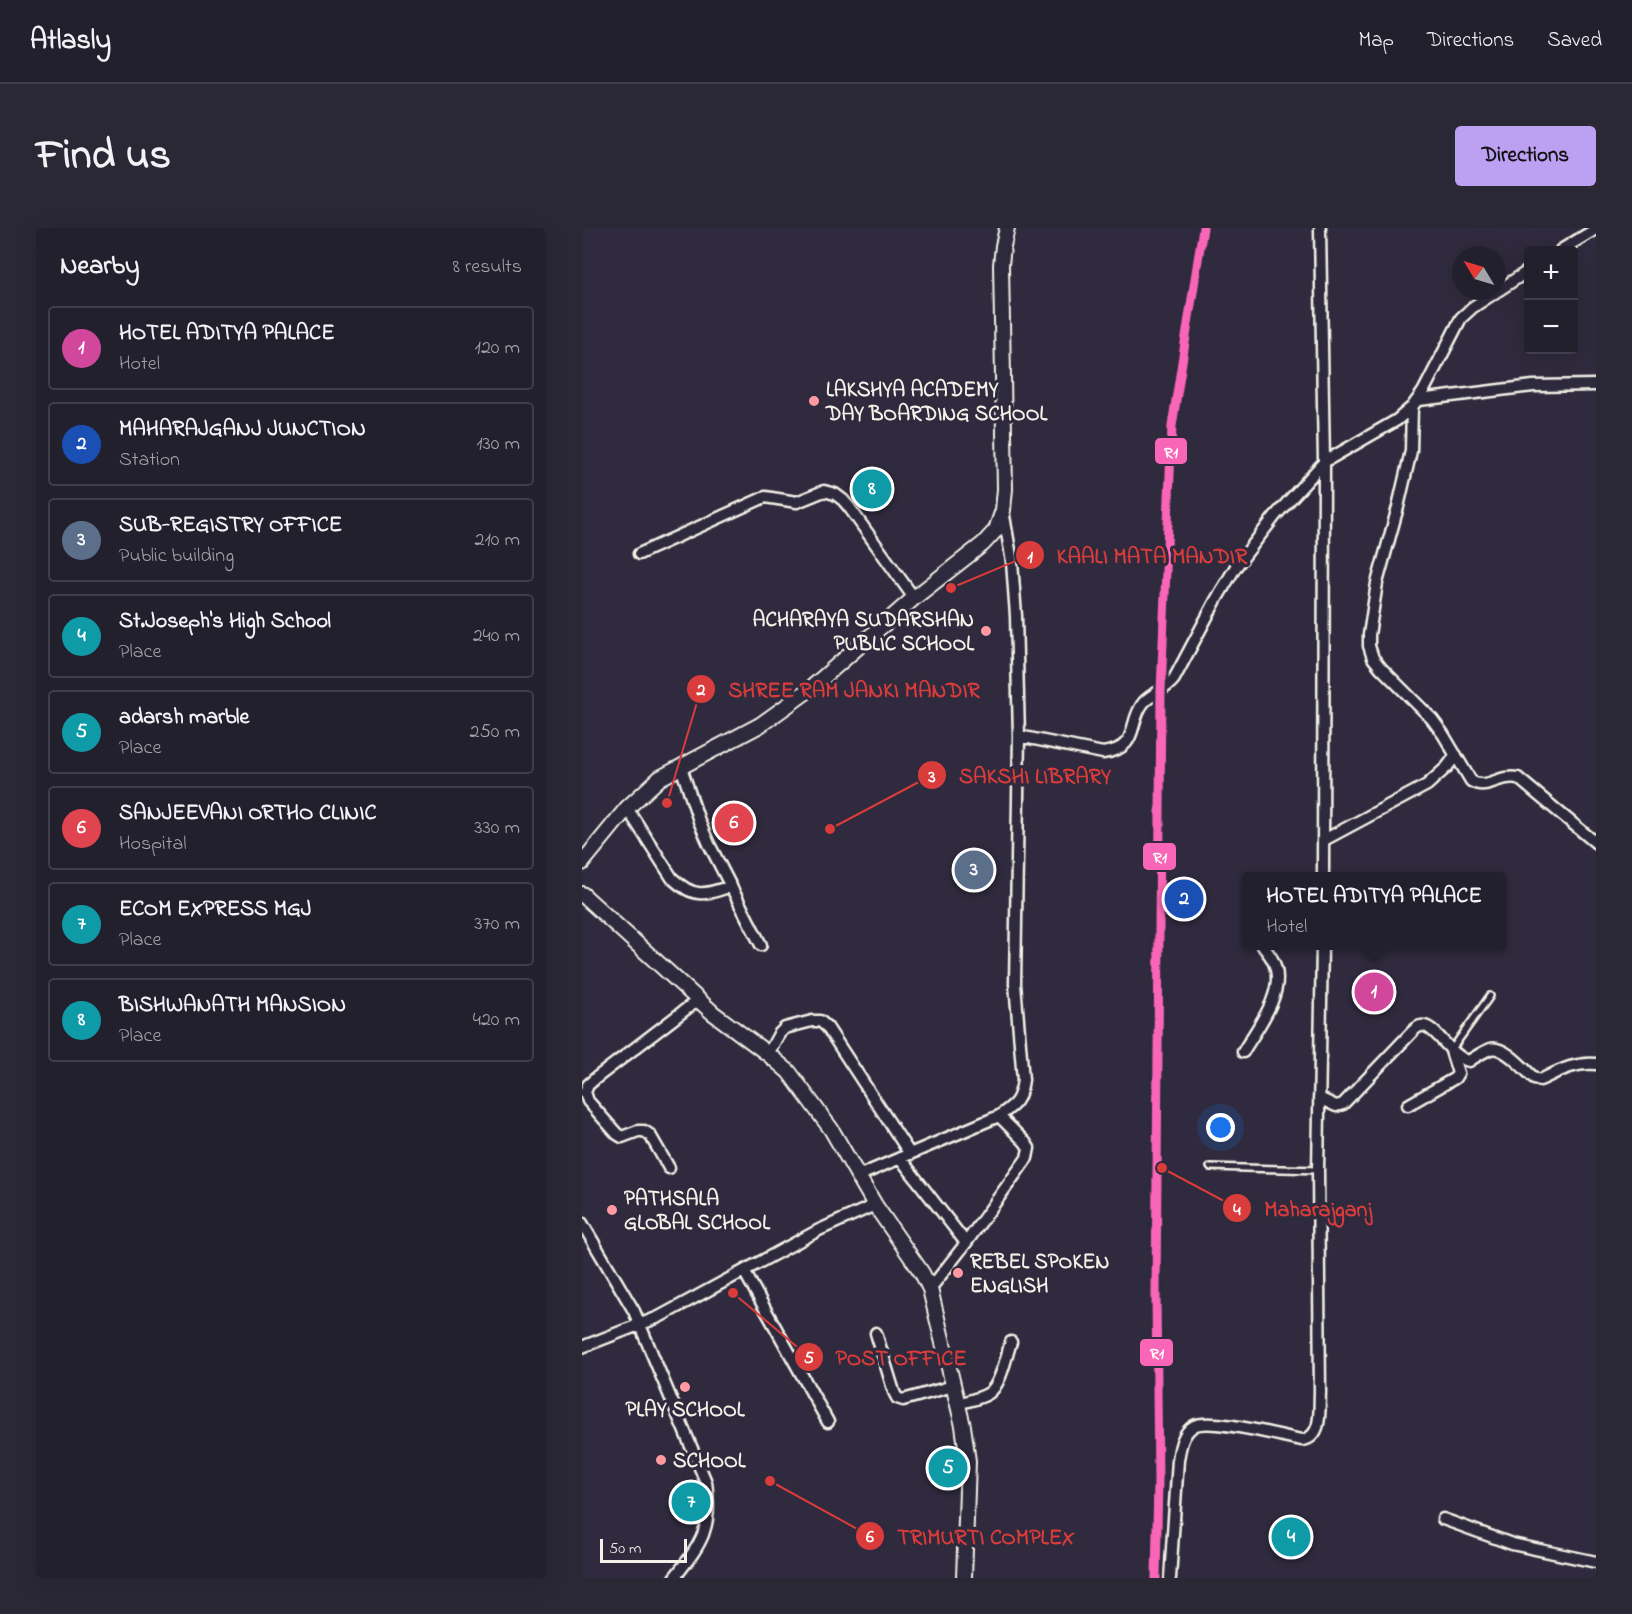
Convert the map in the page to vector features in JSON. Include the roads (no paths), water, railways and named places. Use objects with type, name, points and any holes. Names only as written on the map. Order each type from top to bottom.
[{"type":"street","points":[[582,863],[627,808],[660,778],[760,725],[810,689],[914,598],[983,544],[996,530],[1003,510],[1005,489],[1001,265],[1007,228]]},
{"type":"street","points":[[1320,228],[1324,462],[1323,872]]},
{"type":"street","points":[[1568,246],[1596,229]]},
{"type":"street","points":[[1019,736],[1103,753],[1116,752],[1125,744],[1133,731],[1137,713],[1142,704],[1168,687],[1174,679],[1235,568],[1275,516],[1324,462],[1396,420],[1415,404],[1461,318],[1473,307],[1524,274]]},
{"type":"street","points":[[1415,404],[1533,386],[1596,385]]},
{"type":"street","points":[[1415,404],[1411,452],[1377,584],[1369,635],[1369,646],[1373,658],[1432,719],[1472,781],[1487,784],[1503,777],[1518,778],[1596,843]]},
{"type":"street","points":[[639,554],[765,497],[797,502],[824,491],[835,494],[849,507],[914,598]]},
{"type":"street","points":[[858,1176],[999,1116],[1021,1095],[1023,1080],[1015,984],[1019,736],[1015,587],[1003,510]]},
{"type":"street","points":[[1324,840],[1427,785],[1447,767],[1456,755]]},
{"type":"street","points":[[681,767],[699,821],[761,945]]},
{"type":"street","points":[[627,808],[672,878],[682,888],[694,893],[708,894],[731,886]]},
{"type":"street","points":[[582,894],[698,1000],[789,1072],[821,1114],[875,1205],[922,1274],[930,1289],[963,1426],[968,1461],[964,1578]]},
{"type":"street","points":[[1243,1052],[1275,994],[1277,973],[1275,964],[1266,950]]},
{"type":"street","points":[[1170,1578],[1180,1446],[1193,1426],[1218,1424],[1302,1440],[1310,1439],[1318,1426],[1320,1392],[1317,1170],[1322,950]]},
{"type":"street","points":[[669,1168],[650,1135],[644,1131],[622,1137],[617,1134],[588,1101],[585,1092],[596,1078],[698,1000]]},
{"type":"street","points":[[768,1054],[785,1028],[812,1021],[820,1021],[827,1027],[905,1156],[966,1243]]},
{"type":"street","points":[[1319,1098],[1336,1106],[1343,1104],[1417,1027],[1424,1026],[1430,1028],[1451,1051],[1463,1060],[1468,1061],[1496,1048],[1503,1050],[1534,1078],[1540,1080],[1576,1064],[1596,1064]]},
{"type":"street","points":[[1408,1105],[1455,1078],[1458,1073],[1451,1051]]},
{"type":"street","points":[[930,1289],[1027,1158],[1029,1148],[1025,1142],[999,1116]]},
{"type":"street","points":[[582,1347],[640,1325],[819,1230],[875,1205]]},
{"type":"street","points":[[582,1223],[634,1311],[706,1482],[709,1502],[707,1522],[701,1540],[674,1578]]},
{"type":"street","points":[[744,1271],[828,1422]]},
{"type":"street","points":[[876,1333],[897,1398],[903,1400],[953,1386]]},
{"type":"street","points":[[957,1404],[984,1396],[994,1388],[999,1381],[1011,1342]]},
{"type":"street","points":[[1443,1519],[1512,1544],[1596,1562]]},
{"type":"lane","points":[[1451,1051],[1490,996]]},
{"type":"lane","points":[[1210,1167],[1317,1170]]},
{"type":"place","name":"LAKSHYA ACADEMY DAY BOARDING SCHOOL","points":[[814,401]]},
{"type":"place","name":"BISHWANATH MANSION","points":[[872,489]]},
{"type":"place","name":"KAALI MATA MANDIR","points":[[951,588]]},
{"type":"place","name":"ACHARAYA SUDARSHAN PUBLIC SCHOOL","points":[[986,631]]},
{"type":"place","name":"SHREE RAM JANKI MANDIR","points":[[667,803]]},
{"type":"place","name":"SANJEEVANI ORTHO CLINIC","points":[[734,823]]},
{"type":"place","name":"SAKSHI LIBRARY","points":[[830,829]]},
{"type":"place","name":"SUB-REGISTRY OFFICE","points":[[974,870]]},
{"type":"place","name":"MAHARAJGANJ JUNCTION","points":[[1184,899]]},
{"type":"place","name":"HOTEL ADITYA PALACE","points":[[1374,992]]},
{"type":"place","name":"Maharajganj","points":[[1162,1168]]},
{"type":"place","name":"PATHSALA GLOBAL SCHOOL","points":[[612,1210]]},
{"type":"place","name":"REBEL SPOKEN ENGLISH","points":[[958,1273]]},
{"type":"place","name":"POST OFFICE","points":[[733,1293]]},
{"type":"place","name":"PLAY SCHOOL","points":[[685,1387]]},
{"type":"place","name":"SCHOOL","points":[[661,1460]]},
{"type":"place","name":"adarsh marble","points":[[948,1468]]},
{"type":"place","name":"TRIMURTI COMPLEX","points":[[770,1481]]},
{"type":"place","name":"ECOM EXPRESS MGJ","points":[[691,1502]]},
{"type":"place","name":"St.Joseph's High School","points":[[1291,1537]]}]
